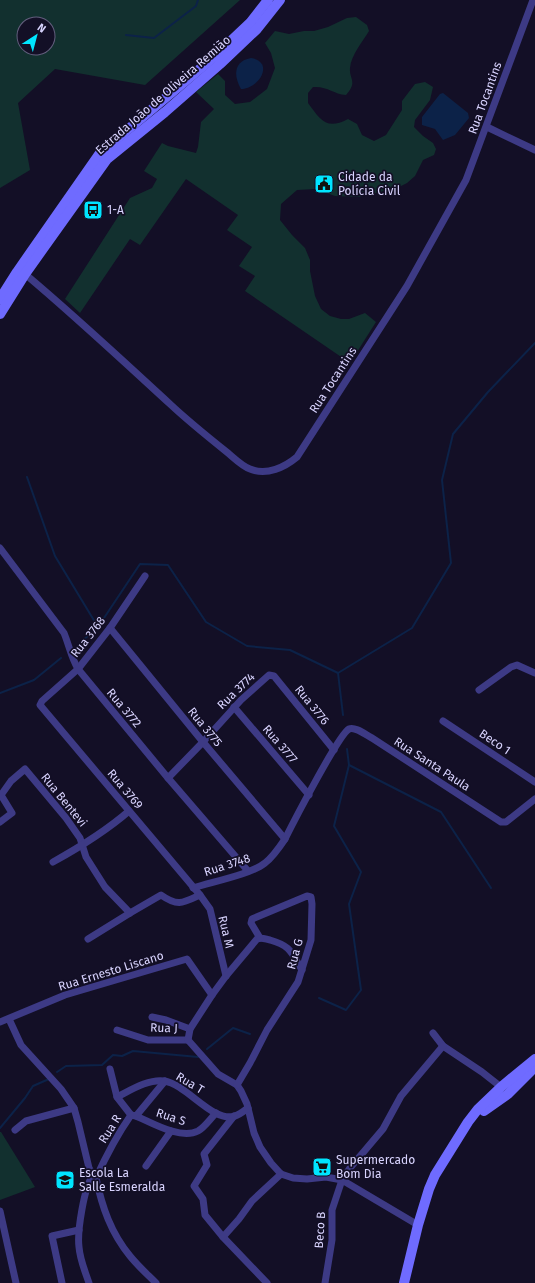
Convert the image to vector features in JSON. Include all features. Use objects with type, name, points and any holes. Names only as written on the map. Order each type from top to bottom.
[{"type":"main road","name":"Estrada João de Oliveira Remião","points":[[0,299],[17,272],[100,153],[214,57],[250,23],[268,0]]},
{"type":"main road","name":"Estrada João de Oliveira Remião","points":[[0,314],[25,274],[107,159],[165,112],[220,64],[257,29],[280,0]]},
{"type":"main road","points":[[506,1091],[535,1059]]},
{"type":"main road","points":[[404,1283],[418,1225],[435,1175],[468,1122],[478,1109],[506,1091],[535,1066]]},
{"type":"street","name":"Rua Tocantins","points":[[25,274],[100,339],[193,426],[250,470],[261,471],[279,469],[288,465],[297,457],[407,286],[466,180],[533,0]]},
{"type":"street","points":[[487,127],[535,150]]},
{"type":"street","name":"Rua 3772","points":[[0,548],[64,633],[68,642],[71,658],[78,669],[248,872]]},
{"type":"street","name":"Rua 3768","points":[[40,705],[42,701],[78,669],[110,628],[145,576]]},
{"type":"street","name":"Rua 3775","points":[[110,628],[284,839]]},
{"type":"street","points":[[479,690],[511,667],[517,665],[535,673]]},
{"type":"street","name":"Rua 3774","points":[[168,778],[234,707],[269,675],[272,674]]},
{"type":"street","name":"Rua 3776","points":[[272,674],[334,750]]},
{"type":"street","name":"Rua 3769","points":[[40,705],[193,888]]},
{"type":"street","name":"Rua 3777","points":[[234,707],[309,794]]},
{"type":"street","name":"Beco 1","points":[[443,720],[535,782]]},
{"type":"street","name":"Rua Santa Paula","points":[[326,764],[346,732],[354,728],[504,823],[535,799]]},
{"type":"street","name":"Rua 3748","points":[[88,939],[161,895],[174,903],[181,904],[200,895],[193,888],[248,872],[264,864],[276,852],[326,764]]},
{"type":"street","name":"Rua Bentevi","points":[[0,822],[12,814],[1,794],[11,781],[25,769],[66,818],[80,838],[86,857],[105,887],[130,913]]},
{"type":"street","points":[[53,862],[82,846],[119,820],[129,811]]},
{"type":"street","name":"Rua M","points":[[200,895],[210,909],[226,976]]},
{"type":"street","name":"Rua G","points":[[237,1085],[250,1063],[266,1030],[298,982],[312,930],[311,897],[309,896],[252,919],[251,923],[260,938]]},
{"type":"street","points":[[302,970],[288,948],[279,943],[260,938],[253,942],[212,995],[190,1029],[188,1040],[218,1074],[237,1085],[248,1108],[254,1133],[260,1147],[281,1174],[293,1178],[307,1179],[326,1177],[342,1180],[418,1225]]},
{"type":"street","name":"Rua Ernesto Liscano","points":[[0,1022],[65,995],[187,958],[212,995]]},
{"type":"street","points":[[152,1018],[166,1020],[190,1029]]},
{"type":"street","points":[[9,1019],[21,1045],[61,1089],[74,1108],[89,1168],[94,1177],[109,1224],[130,1256],[156,1283]]},
{"type":"street","name":"Rua J","points":[[117,1030],[148,1040],[188,1040]]},
{"type":"street","points":[[434,1033],[443,1046],[482,1072],[506,1091]]},
{"type":"street","name":"Beco B","points":[[325,1283],[332,1240],[332,1210],[342,1180],[350,1168],[383,1129],[400,1096],[443,1046]]},
{"type":"street","name":"Rua S","points":[[110,1069],[117,1097],[134,1116],[170,1131],[180,1134],[190,1134],[199,1130],[216,1113]]},
{"type":"street","name":"Rua T","points":[[117,1097],[144,1084],[155,1081],[165,1081],[187,1092],[216,1113],[224,1117],[234,1116]]},
{"type":"street","name":"Rua R","points":[[89,1283],[81,1259],[79,1247],[79,1230],[87,1184],[94,1177],[121,1129],[165,1081]]},
{"type":"street","points":[[15,1130],[26,1121],[74,1108]]},
{"type":"street","points":[[248,1108],[234,1116],[204,1154],[207,1165],[194,1186],[203,1200],[206,1215],[223,1237],[267,1283]]},
{"type":"street","points":[[146,1166],[170,1131]]},
{"type":"street","points":[[223,1237],[239,1220],[252,1201],[281,1174]]},
{"type":"street","points":[[0,1212],[16,1283]]},
{"type":"street","points":[[62,1283],[52,1236],[79,1230]]},
{"type":"green space","points":[[0,0],[240,0],[145,85],[55,69],[18,103],[30,170],[0,188]]},
{"type":"green space","points":[[356,17],[367,25],[369,31],[355,53],[351,63],[350,72],[352,87],[346,95],[323,88],[313,87],[308,93],[308,103],[324,122],[334,124],[348,119],[357,124],[362,135],[374,141],[386,135],[402,110],[402,101],[415,84],[425,82],[433,87],[430,100],[415,120],[414,127],[433,143],[436,149],[434,155],[423,160],[415,176],[407,183],[397,188],[359,197],[335,196],[315,189],[297,190],[281,204],[280,220],[305,248],[310,260],[310,271],[315,296],[321,309],[330,316],[341,319],[349,319],[365,313],[376,322],[350,363],[245,291],[255,276],[239,266],[252,247],[227,230],[238,215],[186,179],[140,245],[130,239],[80,313],[65,299],[130,198],[152,188],[157,179],[144,171],[162,143],[196,153],[201,122],[214,109],[196,92],[218,74],[225,81],[225,95],[235,104],[250,102],[267,89],[275,68],[271,53],[265,43],[275,31],[289,34],[314,31],[328,27],[347,18]]},
{"type":"green space","points":[[0,1132],[35,1187],[0,1200]]},
{"type":"water","points":[[251,58],[258,60],[262,65],[262,75],[254,85],[241,89],[238,84],[236,74],[238,65],[241,62]]},
{"type":"water","points":[[443,93],[468,113],[469,118],[455,135],[443,140],[435,129],[422,125],[422,117],[440,94]]},
{"type":"waterway","points":[[126,35],[154,38],[196,6],[198,0]]},
{"type":"waterway","points":[[343,715],[338,673],[412,628],[451,563],[442,480],[453,434],[488,392],[535,343]]},
{"type":"waterway","points":[[27,477],[55,556],[98,627]]},
{"type":"waterway","points":[[81,642],[98,627],[140,564],[168,565],[206,622],[247,646],[290,650],[338,673]]},
{"type":"waterway","points":[[0,693],[34,680],[61,658]]},
{"type":"waterway","points":[[319,998],[346,1010],[361,990],[349,904],[361,872],[334,826],[349,765],[347,749]]},
{"type":"waterway","points":[[349,765],[441,812],[491,888]]},
{"type":"waterway","points":[[207,1049],[233,1028],[250,1034]]},
{"type":"waterway","points":[[57,1072],[66,1066],[102,1065],[113,1055],[122,1056],[133,1051],[198,1057]]},
{"type":"waterway","points":[[0,1128],[33,1086],[49,1079]]},
{"type":"place","name":"Cidade da Polícia Civil","points":[[324,184]]},
{"type":"place","name":"1-A","points":[[93,210]]},
{"type":"place","name":"Supermercado Bom Dia","points":[[322,1167]]},
{"type":"place","name":"Escola La Salle Esmeralda","points":[[65,1180]]}]
